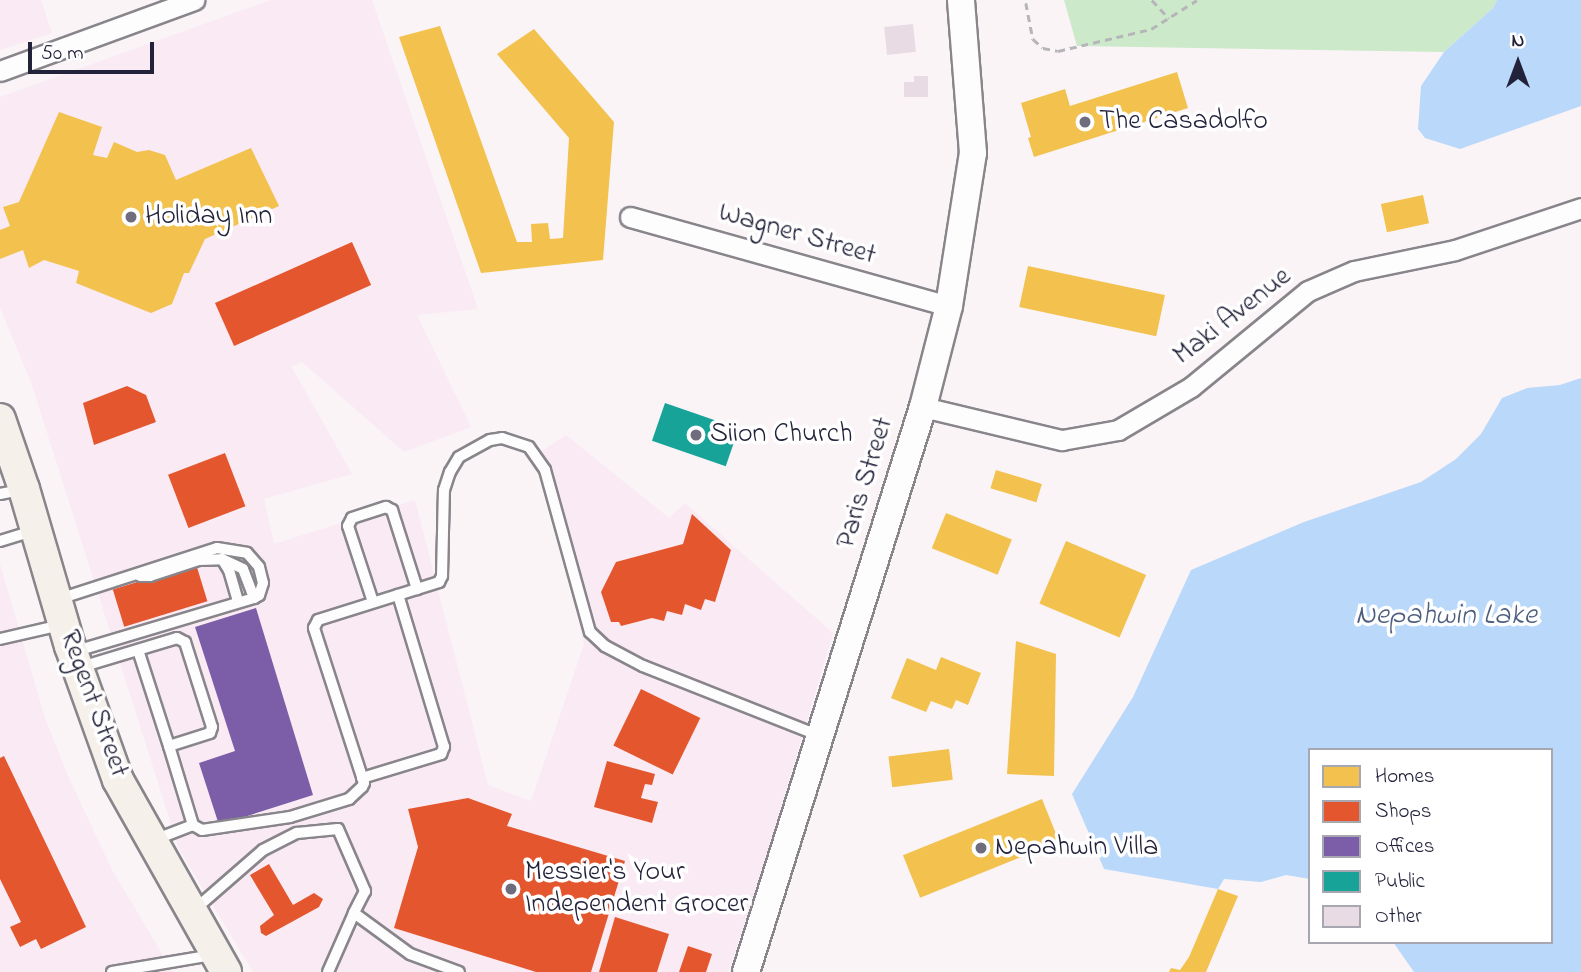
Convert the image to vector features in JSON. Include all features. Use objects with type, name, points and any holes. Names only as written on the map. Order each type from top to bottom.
[{"type":"main road","name":"Paris Street","points":[[746,972],[923,407],[949,306],[973,153],[961,0]]},
{"type":"main road","name":"Regent Street","points":[[2,434],[12,492],[36,530],[67,636],[118,780],[193,910],[220,963]]},
{"type":"street","points":[[0,71],[194,0]]},
{"type":"street","name":"Maki Avenue","points":[[923,407],[1062,440],[1118,430],[1191,387],[1308,291],[1353,271],[1455,250],[1581,208]]},
{"type":"street","name":"Wagner Street","points":[[630,217],[949,306]]},
{"type":"lane","points":[[138,650],[193,825],[202,830],[290,817],[349,799],[362,787],[362,778],[314,628],[318,620],[439,582],[442,576],[444,490],[459,457],[490,440],[518,442],[529,447],[545,470],[590,632],[605,646],[643,667],[821,736]]},
{"type":"lane","points":[[373,603],[348,526],[352,518],[386,507],[392,510],[417,589]]},
{"type":"lane","points":[[0,541],[36,530]]},
{"type":"lane","points":[[233,549],[247,553],[259,567],[263,583],[259,595],[254,598],[67,636],[129,576],[200,551],[233,549]]},
{"type":"lane","points":[[129,576],[150,576],[200,560],[222,559],[243,569],[254,598]]},
{"type":"lane","points":[[222,559],[229,570],[238,603]]},
{"type":"lane","points":[[362,778],[441,754],[444,747],[398,595]]},
{"type":"lane","points":[[0,632],[14,635],[67,636],[138,650],[177,638],[185,642],[212,727],[210,733],[169,746]]},
{"type":"lane","points":[[0,639],[14,635]]},
{"type":"lane","points":[[153,841],[193,825]]},
{"type":"lane","points":[[193,910],[263,850],[297,833],[338,830],[365,891],[327,972]]},
{"type":"lane","points":[[354,913],[410,954],[459,972]]},
{"type":"lane","points":[[112,972],[220,963]]},
{"type":"path","points":[[1152,0],[1169,18]]},
{"type":"path","points":[[1026,3],[1032,38],[1043,48],[1058,51],[1151,29],[1197,0]]},
{"type":"shaded area","points":[[0,0],[41,0],[52,33],[0,50]]},
{"type":"shaded area","points":[[271,0],[372,0],[478,309],[417,315],[471,427],[404,452],[302,362],[291,366],[352,474],[264,499],[274,544],[415,500],[488,785],[531,801],[584,644],[538,454],[566,435],[669,518],[685,503],[833,633],[758,884],[728,972],[253,972],[179,849],[31,382],[0,308],[0,97]]},
{"type":"shaded area","points":[[0,564],[45,718],[69,778],[112,870],[173,972],[0,972]]},
{"type":"green space","points":[[1064,0],[1497,0],[1493,8],[1444,52],[1077,46]]},
{"type":"water","points":[[1497,0],[1581,0],[1581,106],[1460,149],[1425,138],[1418,129],[1421,86],[1444,52],[1493,8]]},
{"type":"water","name":"Nepahwin Lake","points":[[1581,378],[1581,972],[1414,972],[1394,944],[1553,944],[1553,748],[1308,748],[1308,879],[1286,875],[1261,882],[1224,879],[1218,889],[1104,869],[1072,794],[1133,697],[1191,570],[1304,522],[1421,482],[1456,459],[1481,434],[1502,398],[1527,388],[1560,385]]},
{"type":"building: Homes","points":[[440,26],[517,242],[532,242],[531,224],[548,223],[550,239],[563,238],[569,138],[497,54],[534,29],[614,122],[603,260],[481,273],[399,37]]},
{"type":"building: Homes","name":"The Casadolfo","points":[[1177,72],[1188,108],[1034,157],[1021,103],[1065,89],[1070,106]]},
{"type":"building: Homes","name":"Holiday Inn","points":[[59,112],[102,127],[93,155],[107,158],[114,142],[137,152],[149,150],[165,155],[176,180],[251,148],[279,206],[205,239],[189,273],[184,273],[172,304],[151,313],[76,283],[79,271],[44,260],[29,268],[23,250],[0,259],[0,230],[10,226],[3,207],[19,202]]},
{"type":"building: Homes","points":[[1423,195],[1429,223],[1387,232],[1381,204]]},
{"type":"building: Homes","points":[[1028,266],[1165,295],[1156,336],[1019,307]]},
{"type":"building: Homes","points":[[996,470],[1042,484],[1036,502],[990,488]]},
{"type":"building: Homes","points":[[946,513],[1012,540],[998,575],[932,548]]},
{"type":"building: Homes","points":[[1066,541],[1146,575],[1120,638],[1039,604]]},
{"type":"building: Homes","points":[[1016,641],[1056,654],[1054,776],[1007,774]]},
{"type":"building: Homes","points":[[941,657],[981,673],[968,705],[956,700],[952,709],[931,701],[926,712],[891,698],[907,658],[936,670]]},
{"type":"building: Homes","points":[[949,749],[953,780],[892,787],[888,756]]},
{"type":"building: Homes","name":"Nepahwin Villa","points":[[1042,799],[1059,842],[920,898],[903,855]]},
{"type":"building: Homes","points":[[1218,889],[1238,896],[1206,972],[1169,972],[1171,968],[1180,970],[1189,957]]},
{"type":"building: Shops","points":[[352,242],[371,285],[234,346],[215,303]]},
{"type":"building: Shops","points":[[127,386],[146,395],[156,422],[94,445],[83,403]]},
{"type":"building: Shops","points":[[225,453],[245,506],[188,528],[168,475]]},
{"type":"building: Shops","points":[[692,514],[731,550],[715,602],[705,599],[701,610],[685,604],[682,615],[667,611],[664,621],[652,618],[621,626],[619,622],[611,622],[601,592],[616,562],[683,544]]},
{"type":"building: Shops","points":[[196,564],[207,601],[124,627],[113,589]]},
{"type":"building: Shops","points":[[641,689],[700,718],[673,775],[613,746]]},
{"type":"building: Shops","points":[[4,756],[86,927],[41,949],[36,939],[20,947],[10,927],[21,922],[0,879],[0,758]]},
{"type":"building: Shops","points":[[607,761],[655,774],[652,785],[645,784],[641,798],[658,802],[652,823],[594,807]]},
{"type":"building: Shops","name":"Messier's Your Independent Grocer","points":[[468,798],[512,814],[507,826],[625,861],[591,972],[536,972],[394,928],[418,847],[408,809]]},
{"type":"building: Shops","points":[[269,864],[293,905],[314,893],[323,899],[319,907],[266,936],[261,933],[260,926],[274,915],[250,875]]},
{"type":"building: Shops","points":[[615,917],[669,934],[657,972],[599,972]]},
{"type":"building: Shops","points":[[688,946],[712,954],[706,972],[679,972]]},
{"type":"building: Offices","points":[[256,608],[313,795],[219,825],[199,763],[235,751],[195,627]]},
{"type":"building: Public","name":"Siion Church","points":[[665,403],[739,428],[726,466],[652,441]]},
{"type":"building: Other","points":[[913,24],[916,52],[887,55],[884,27]]},
{"type":"building: Other","points":[[914,76],[928,76],[928,97],[904,97],[904,82],[914,82]]},
{"type":"place","name":"The Casadolfo","points":[[1085,122]]},
{"type":"place","name":"Holiday Inn","points":[[131,217]]},
{"type":"place","name":"Siion Church","points":[[696,435]]},
{"type":"place","name":"Nepahwin Villa","points":[[981,848]]},
{"type":"place","name":"Messier's Your Independent Grocer","points":[[511,889]]}]
